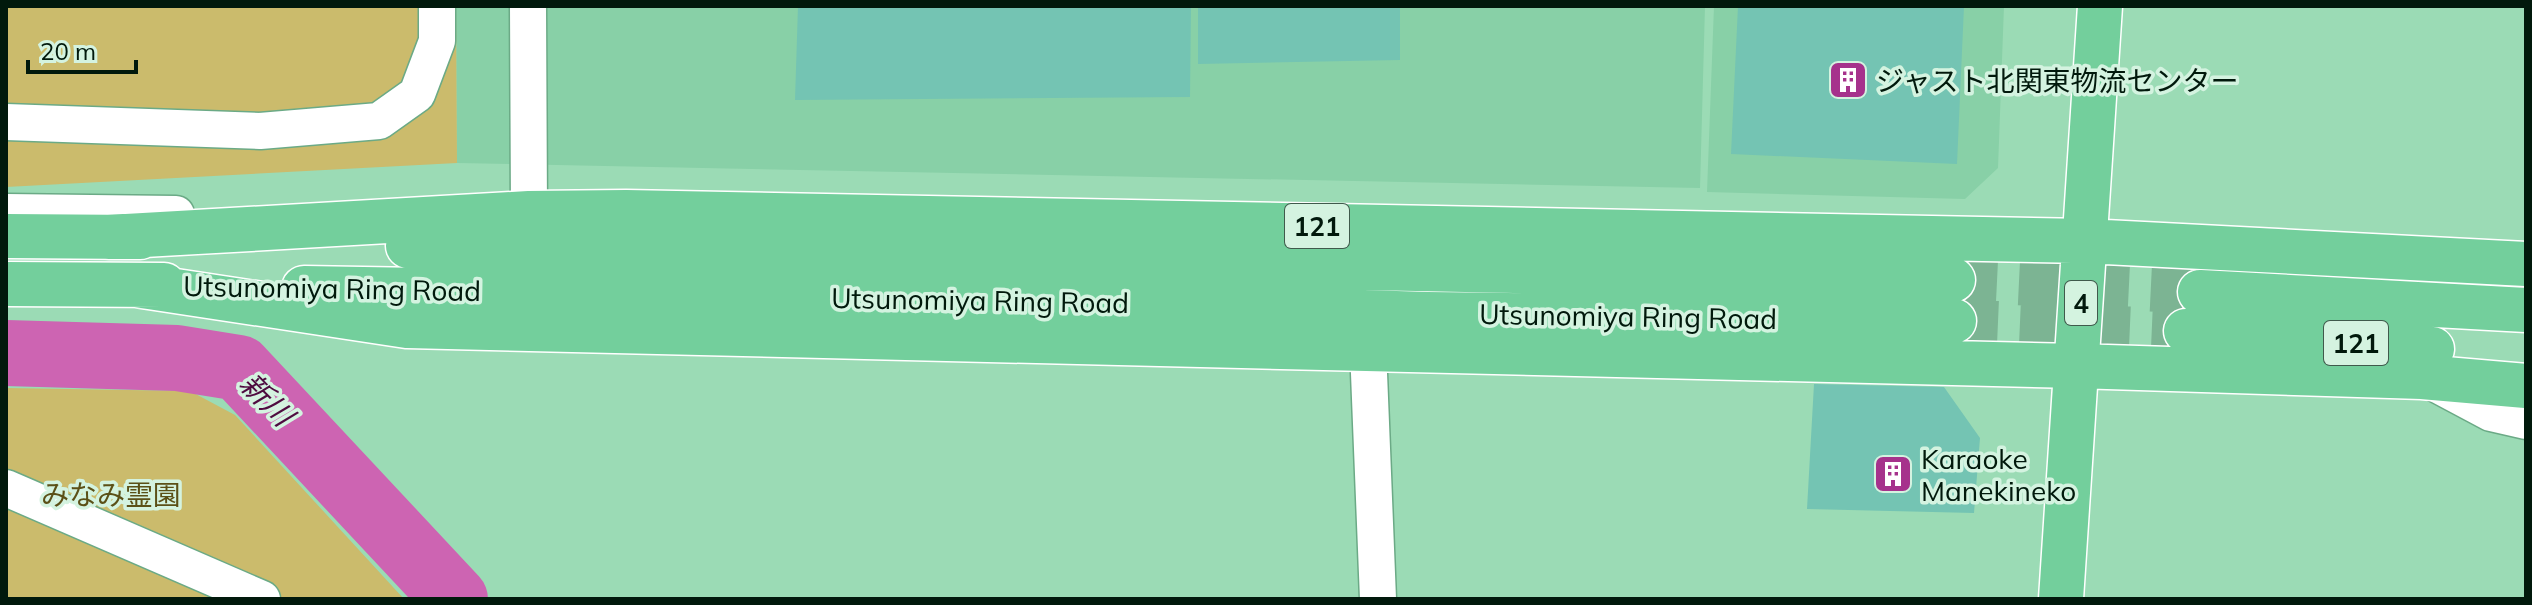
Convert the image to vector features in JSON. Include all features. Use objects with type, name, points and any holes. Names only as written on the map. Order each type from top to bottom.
[{"type":"highway","name":"4","points":[[2061,599],[2100,6]]},
{"type":"highway","name":"121","points":[[109,237],[529,213],[642,212],[2086,241],[2526,264]]},
{"type":"highway","name":"Utsunomiya Ring Road","points":[[6,236],[1172,264],[1954,300],[1427,314],[961,299],[6,284]]},
{"type":"highway","name":"121","points":[[136,285],[407,326],[2076,366],[2422,377],[2526,386]]},
{"type":"highway","name":"121","points":[[2526,310],[2193,312],[2526,356]]},
{"type":"street","points":[[6,122],[260,131],[379,121],[417,94],[437,41],[437,6]]},
{"type":"street","points":[[6,212],[529,213],[528,6]]},
{"type":"street","points":[[2463,259],[2526,245]]},
{"type":"street","points":[[1368,348],[1378,599]]},
{"type":"street","points":[[2422,377],[2491,413],[2526,421]]},
{"type":"street","points":[[6,488],[262,599]]},
{"type":"street","points":[[6,515],[221,599]]},
{"type":"shaded area","points":[[456,6],[1705,6],[1700,188],[457,163]]},
{"type":"shaded area","name":"ジャスト北関東物流センター","points":[[1714,6],[2004,6],[1998,168],[1965,199],[1707,192]]},
{"type":"green space","points":[[6,6],[456,6],[457,163],[6,187]]},
{"type":"green space","name":"みなみ霊園","points":[[6,388],[190,391],[235,415],[404,599],[6,599]]},
{"type":"building","points":[[798,6],[1191,6],[1190,97],[795,100]]},
{"type":"building","points":[[1198,6],[1400,6],[1400,60],[1198,64]]},
{"type":"building","name":"ジャスト北関東物流センター","points":[[1738,6],[1964,6],[1957,164],[1731,154]]},
{"type":"building","name":"Karaoke Manekineko","points":[[1814,384],[1944,387],[1980,438],[1974,513],[1807,509]]},
{"type":"waterway","name":"新川","points":[[6,353],[177,358],[239,368],[455,599]]},
{"type":"tunnel","points":[[1953,280],[2200,292]]},
{"type":"tunnel","points":[[1954,321],[2186,331]]},
{"type":"place","name":"ジャスト北関東物流センター","points":[[1848,80]]},
{"type":"place","name":"Karaoke Manekineko","points":[[1893,474]]}]
